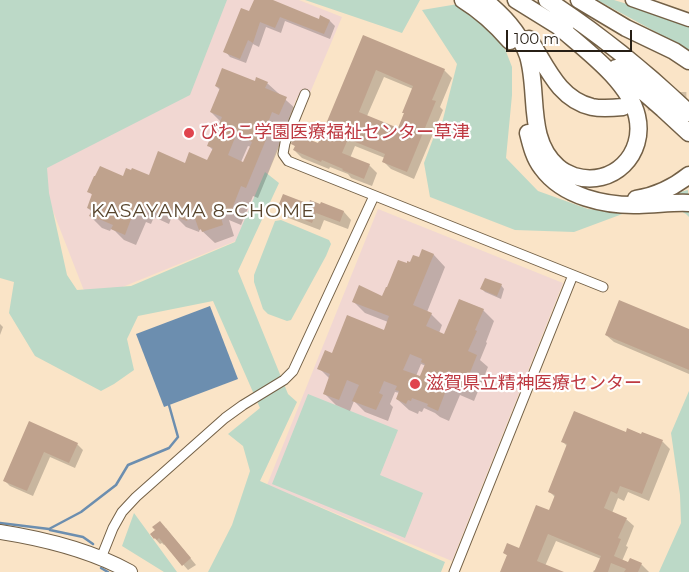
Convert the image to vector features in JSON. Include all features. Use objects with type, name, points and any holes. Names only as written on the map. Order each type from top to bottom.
[{"type":"highway","points":[[463,0],[487,17],[510,41],[517,55],[521,72],[530,141],[535,156],[554,181],[584,197],[602,202],[638,206],[689,202]]},
{"type":"highway","points":[[485,0],[509,22],[528,56],[533,79],[538,132],[542,146],[549,158],[558,168],[568,174],[593,179],[604,177],[615,172],[625,164],[632,153],[637,140],[637,115],[623,88],[614,77],[558,26]]},
{"type":"highway","points":[[485,0],[513,20],[522,30],[554,81],[572,98],[593,107],[623,107]]},
{"type":"highway","points":[[516,0],[558,26],[607,61],[689,133]]},
{"type":"highway","points":[[547,0],[608,42],[689,113]]},
{"type":"highway","points":[[579,0],[626,28],[674,51],[689,61]]},
{"type":"highway","points":[[602,202],[641,198],[670,187],[689,175]]},
{"type":"main road","points":[[0,532],[54,542],[101,558],[130,572]]},
{"type":"street","points":[[632,0],[689,20]]},
{"type":"street","points":[[305,94],[284,143],[283,154],[288,161],[602,287]]},
{"type":"street","points":[[101,558],[113,528],[122,512],[136,497],[225,418],[284,380],[293,371],[374,196]]},
{"type":"street","points":[[454,572],[573,276]]},
{"type":"shaded area","name":"びわこ学園医療福祉センター草津","points":[[218,0],[299,0],[342,17],[307,100],[297,97],[243,238],[88,301],[35,165]]},
{"type":"shaded area","name":"滋賀県立精神医療センター","points":[[378,209],[563,283],[452,561],[267,485]]},
{"type":"green space","points":[[0,0],[227,0],[190,95],[47,168],[49,193],[67,275],[77,290],[131,286],[235,242],[265,172],[279,183],[238,271],[288,394],[297,402],[260,481],[445,562],[441,572],[208,572],[232,525],[250,471],[243,446],[228,434],[260,408],[213,301],[138,316],[127,339],[134,370],[101,391],[35,356],[9,313],[14,282],[0,278]]},
{"type":"green space","points":[[305,0],[420,0],[402,33]]},
{"type":"green space","points":[[597,0],[614,0],[689,23],[689,50]]},
{"type":"green space","points":[[458,4],[502,41],[512,67],[512,95],[506,158],[538,191],[588,209],[608,211],[688,190],[689,217],[660,200],[574,232],[515,230],[430,197],[424,163],[433,139],[442,123],[457,64],[422,10]]},
{"type":"green space","points":[[281,220],[329,240],[331,244],[291,320],[287,321],[268,314],[263,309],[254,282],[254,275],[275,221]]},
{"type":"green space","points":[[689,391],[689,572],[659,572],[681,523],[680,495],[671,433]]},
{"type":"green space","points":[[308,394],[398,430],[380,475],[423,493],[405,538],[272,484]]},
{"type":"green space","points":[[134,513],[177,572],[164,572],[122,546]]},
{"type":"water","points":[[210,306],[238,379],[164,407],[136,334]]},
{"type":"building","points":[[254,0],[273,0],[319,19],[320,15],[330,20],[324,34],[280,17],[275,28],[260,22],[253,43],[248,40],[240,59],[223,52],[241,8],[249,11]]},
{"type":"building","points":[[363,35],[445,69],[432,100],[436,101],[407,172],[382,162],[385,154],[348,139],[342,153],[370,164],[364,179],[322,160],[321,162],[293,150],[295,146],[291,144],[295,134],[318,143]],"holes":[[[376,70],[413,86],[398,128],[359,112]]]},
{"type":"building","points":[[222,68],[255,81],[256,77],[268,82],[265,88],[287,97],[279,115],[272,112],[266,128],[270,130],[246,188],[241,186],[230,214],[219,210],[223,225],[202,232],[201,229],[199,230],[192,210],[187,221],[173,216],[175,211],[161,206],[158,213],[142,207],[140,213],[134,211],[125,235],[111,229],[113,225],[89,216],[92,210],[87,208],[92,194],[87,192],[100,166],[123,176],[126,168],[131,170],[132,168],[149,175],[158,151],[185,163],[189,152],[207,160],[213,148],[207,146],[211,136],[214,137],[222,117],[210,112],[220,88],[215,86]],"holes":[[[236,135],[252,142],[243,162],[228,155]]]},
{"type":"building","points":[[283,194],[309,204],[310,200],[320,204],[321,202],[344,211],[340,222],[316,213],[312,223],[277,209]]},
{"type":"building","points":[[422,249],[434,254],[413,305],[432,313],[426,326],[444,334],[459,299],[484,309],[468,351],[477,355],[463,390],[448,385],[438,411],[427,406],[428,404],[412,398],[406,404],[396,399],[399,391],[395,390],[397,386],[384,381],[379,393],[383,395],[376,410],[352,401],[359,385],[347,380],[339,400],[323,394],[330,374],[317,369],[325,350],[332,353],[347,315],[384,330],[389,316],[352,302],[359,285],[382,296],[398,260],[407,263],[407,261],[410,262],[413,255],[419,257]],"holes":[[[410,354],[422,359],[421,362],[425,364],[420,376],[403,370]]]},
{"type":"building","points":[[485,278],[502,284],[497,296],[480,289]]},
{"type":"building","points":[[619,300],[689,329],[689,370],[605,335]]},
{"type":"building","points":[[574,411],[626,432],[627,428],[663,440],[642,494],[620,486],[617,494],[611,491],[604,508],[627,518],[618,538],[621,539],[614,556],[628,562],[630,558],[642,563],[638,572],[624,572],[626,569],[611,563],[608,572],[594,572],[601,556],[548,534],[537,561],[564,572],[500,572],[507,555],[503,553],[507,543],[519,548],[536,505],[549,510],[555,495],[548,492],[567,444],[561,442]]},
{"type":"building","points":[[29,421],[78,443],[69,463],[44,452],[27,491],[3,481]]},
{"type":"building","points":[[160,521],[191,558],[182,566],[159,538],[157,540],[154,539],[150,534],[155,530],[152,527]]},
{"type":"waterway","points":[[0,523],[49,529],[81,512],[116,485],[128,465],[169,448],[178,437],[169,405]]},
{"type":"waterway","points":[[50,530],[83,537],[93,544]]},
{"type":"waterway","points":[[101,568],[108,572]]},
{"type":"tunnel","points":[[623,107],[664,100],[689,100]]},
{"type":"place","name":"びわこ学園医療福祉センター草津","points":[[189,133]]},
{"type":"place","name":"滋賀県立精神医療センター","points":[[415,384]]},
{"type":"district","name":"KASAYAMA 8-CHOME","points":[[203,211]]}]
